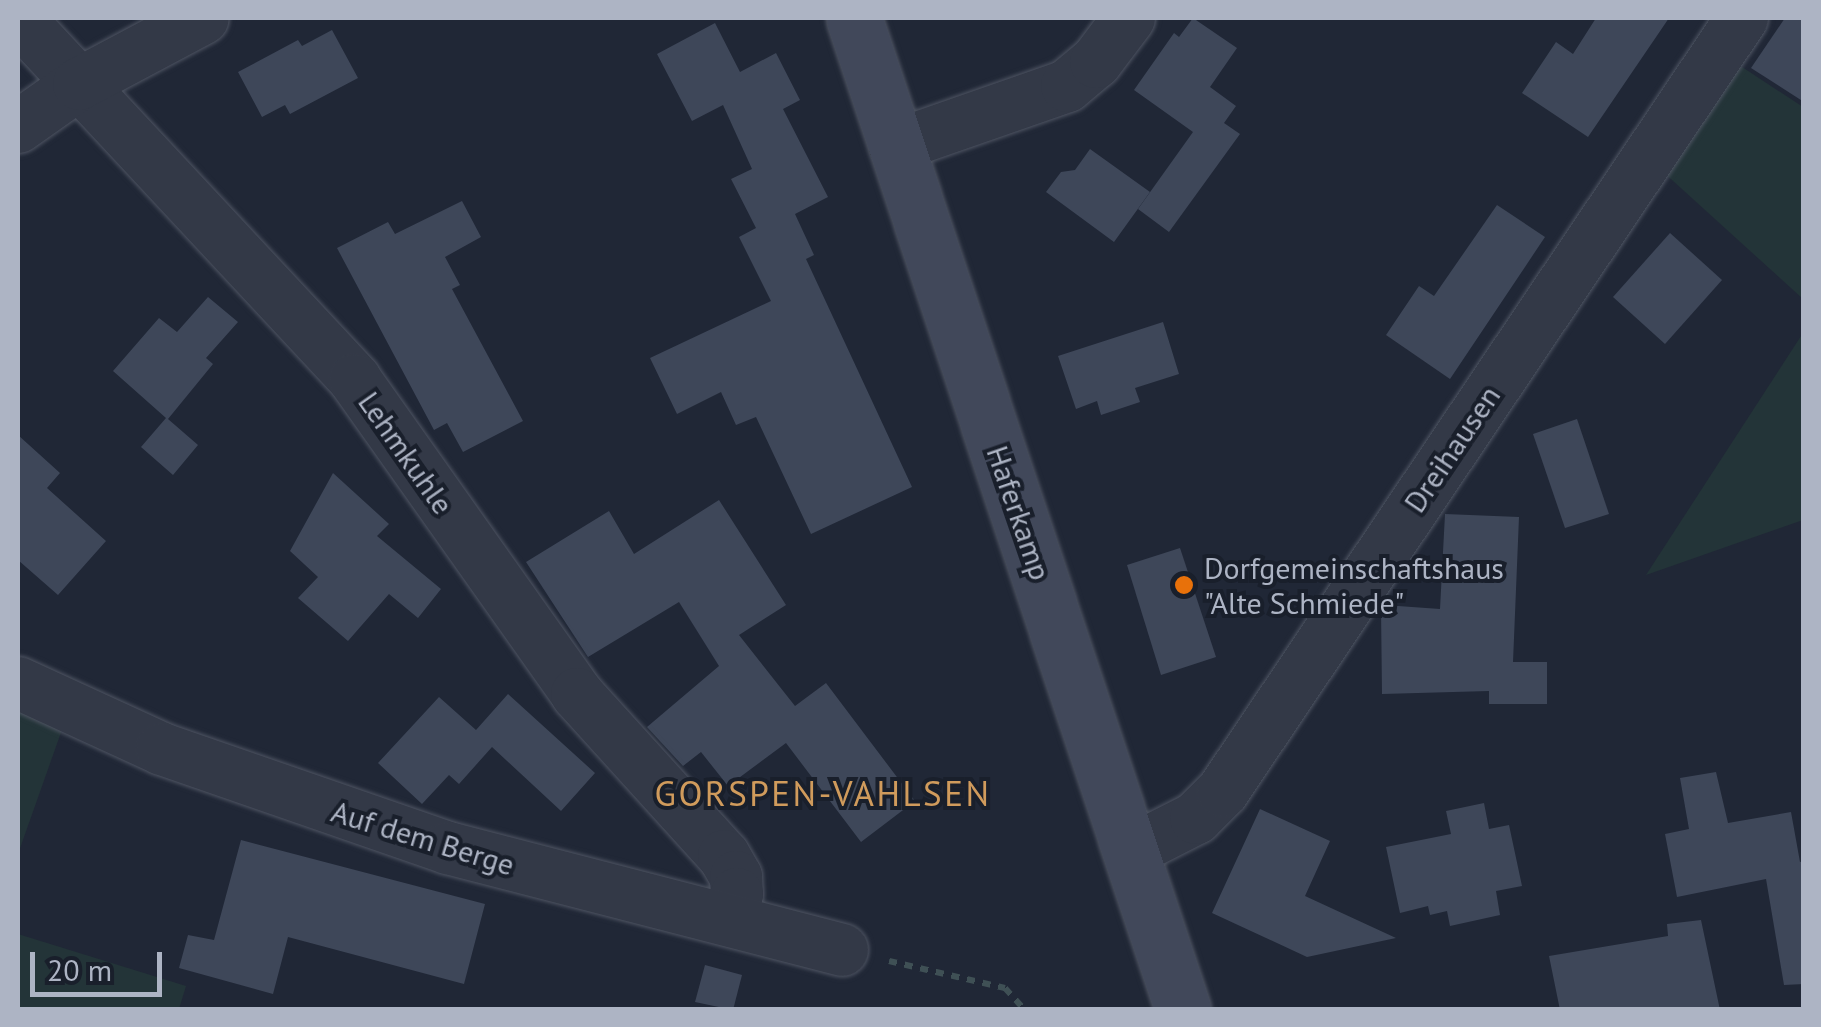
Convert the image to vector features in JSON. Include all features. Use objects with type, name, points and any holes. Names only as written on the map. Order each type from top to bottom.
[{"type":"street","name":"Lehmkuhle","points":[[18,18],[355,380],[576,694],[724,856],[736,877],[738,894],[728,920]]},
{"type":"street","points":[[18,127],[79,84],[203,18]]},
{"type":"street","name":"Haferkamp","points":[[854,18],[1183,1010]]},
{"type":"street","points":[[895,146],[1067,86],[1096,62],[1129,18]]},
{"type":"street","name":"Dreihausen","points":[[1133,850],[1196,818],[1223,791],[1742,18]]},
{"type":"street","name":"Auf dem Berge","points":[[18,684],[162,749],[296,798],[536,873],[842,950]]},
{"type":"path","points":[[842,950],[1004,988],[1026,1010]]},
{"type":"shaded area","points":[[1733,61],[1803,107],[1803,299],[1661,170]]},
{"type":"shaded area","points":[[1803,333],[1803,520],[1646,575]]},
{"type":"shaded area","points":[[18,703],[64,724],[18,854]]},
{"type":"shaded area","points":[[18,934],[186,986],[179,1009],[18,1009]]},
{"type":"building","points":[[1193,18],[1237,48],[1210,87],[1236,106],[1224,123],[1240,134],[1169,232],[1138,209],[1193,132],[1134,90],[1174,33],[1179,37]]},
{"type":"building","points":[[1596,18],[1669,18],[1588,137],[1522,93],[1556,42],[1573,54]]},
{"type":"building","points":[[1785,18],[1804,18],[1804,102],[1751,68]]},
{"type":"building","points":[[715,23],[740,72],[776,53],[800,100],[783,109],[828,197],[795,214],[814,255],[806,259],[912,487],[811,534],[756,417],[736,425],[721,392],[677,414],[650,358],[771,301],[739,237],[756,228],[731,179],[752,169],[723,105],[692,121],[657,54]]},
{"type":"building","points":[[332,30],[358,78],[290,114],[285,105],[262,117],[238,72],[298,40],[302,46]]},
{"type":"building","points":[[1090,149],[1150,192],[1114,242],[1046,192],[1061,172],[1075,170]]},
{"type":"building","points":[[462,201],[481,237],[445,257],[460,285],[452,289],[523,421],[463,452],[447,423],[434,430],[337,248],[388,222],[395,234]]},
{"type":"building","points":[[1497,205],[1545,237],[1450,379],[1386,335],[1419,286],[1434,296]]},
{"type":"building","points":[[1670,233],[1722,280],[1665,344],[1613,297]]},
{"type":"building","points":[[208,297],[238,322],[206,358],[213,364],[168,419],[198,445],[173,475],[141,447],[166,418],[113,371],[159,318],[177,332]]},
{"type":"building","points":[[1163,322],[1179,374],[1135,388],[1140,402],[1101,415],[1097,401],[1076,409],[1058,356]]},
{"type":"building","points":[[1577,419],[1609,514],[1565,528],[1533,434]]},
{"type":"building","points":[[18,435],[60,473],[47,488],[106,541],[58,595],[18,560]]},
{"type":"building","points":[[333,473],[389,524],[377,536],[441,589],[418,618],[389,594],[348,641],[298,598],[318,577],[290,551]]},
{"type":"building","points":[[719,500],[786,605],[739,635],[795,706],[826,683],[915,801],[861,842],[786,743],[728,786],[701,752],[683,766],[647,727],[719,666],[679,602],[588,657],[526,562],[609,511],[634,554]]},
{"type":"building","points":[[1445,514],[1519,517],[1513,662],[1547,662],[1547,704],[1489,704],[1489,691],[1382,694],[1381,609],[1384,605],[1440,609]]},
{"type":"building","points":[[1180,548],[1216,657],[1161,675],[1127,565]]},
{"type":"building","points":[[508,694],[595,773],[561,811],[492,747],[459,784],[449,775],[422,804],[378,763],[439,697],[476,730]]},
{"type":"building","points":[[1716,772],[1728,823],[1791,812],[1800,862],[1804,861],[1804,984],[1784,985],[1766,879],[1677,897],[1665,834],[1689,829],[1680,778]]},
{"type":"building","points":[[1484,803],[1489,829],[1509,825],[1522,886],[1496,891],[1500,915],[1450,926],[1447,911],[1430,915],[1428,906],[1400,913],[1386,847],[1451,834],[1446,811]]},
{"type":"building","points":[[1260,809],[1330,841],[1305,896],[1396,938],[1307,957],[1212,913]]},
{"type":"building","points":[[241,840],[485,904],[464,984],[288,937],[273,994],[179,968],[188,935],[214,940]]},
{"type":"building","points":[[1701,920],[1720,1010],[1560,1010],[1549,956],[1668,936],[1667,924]]},
{"type":"building","points":[[705,965],[742,975],[733,1010],[695,1002]]},
{"type":"place","name":"Dorfgemeinschaftshaus \"Alte Schmiede\"","points":[[1184,585]]},
{"type":"district","name":"GORSPEN-VAHLSEN","points":[[823,793]]}]
